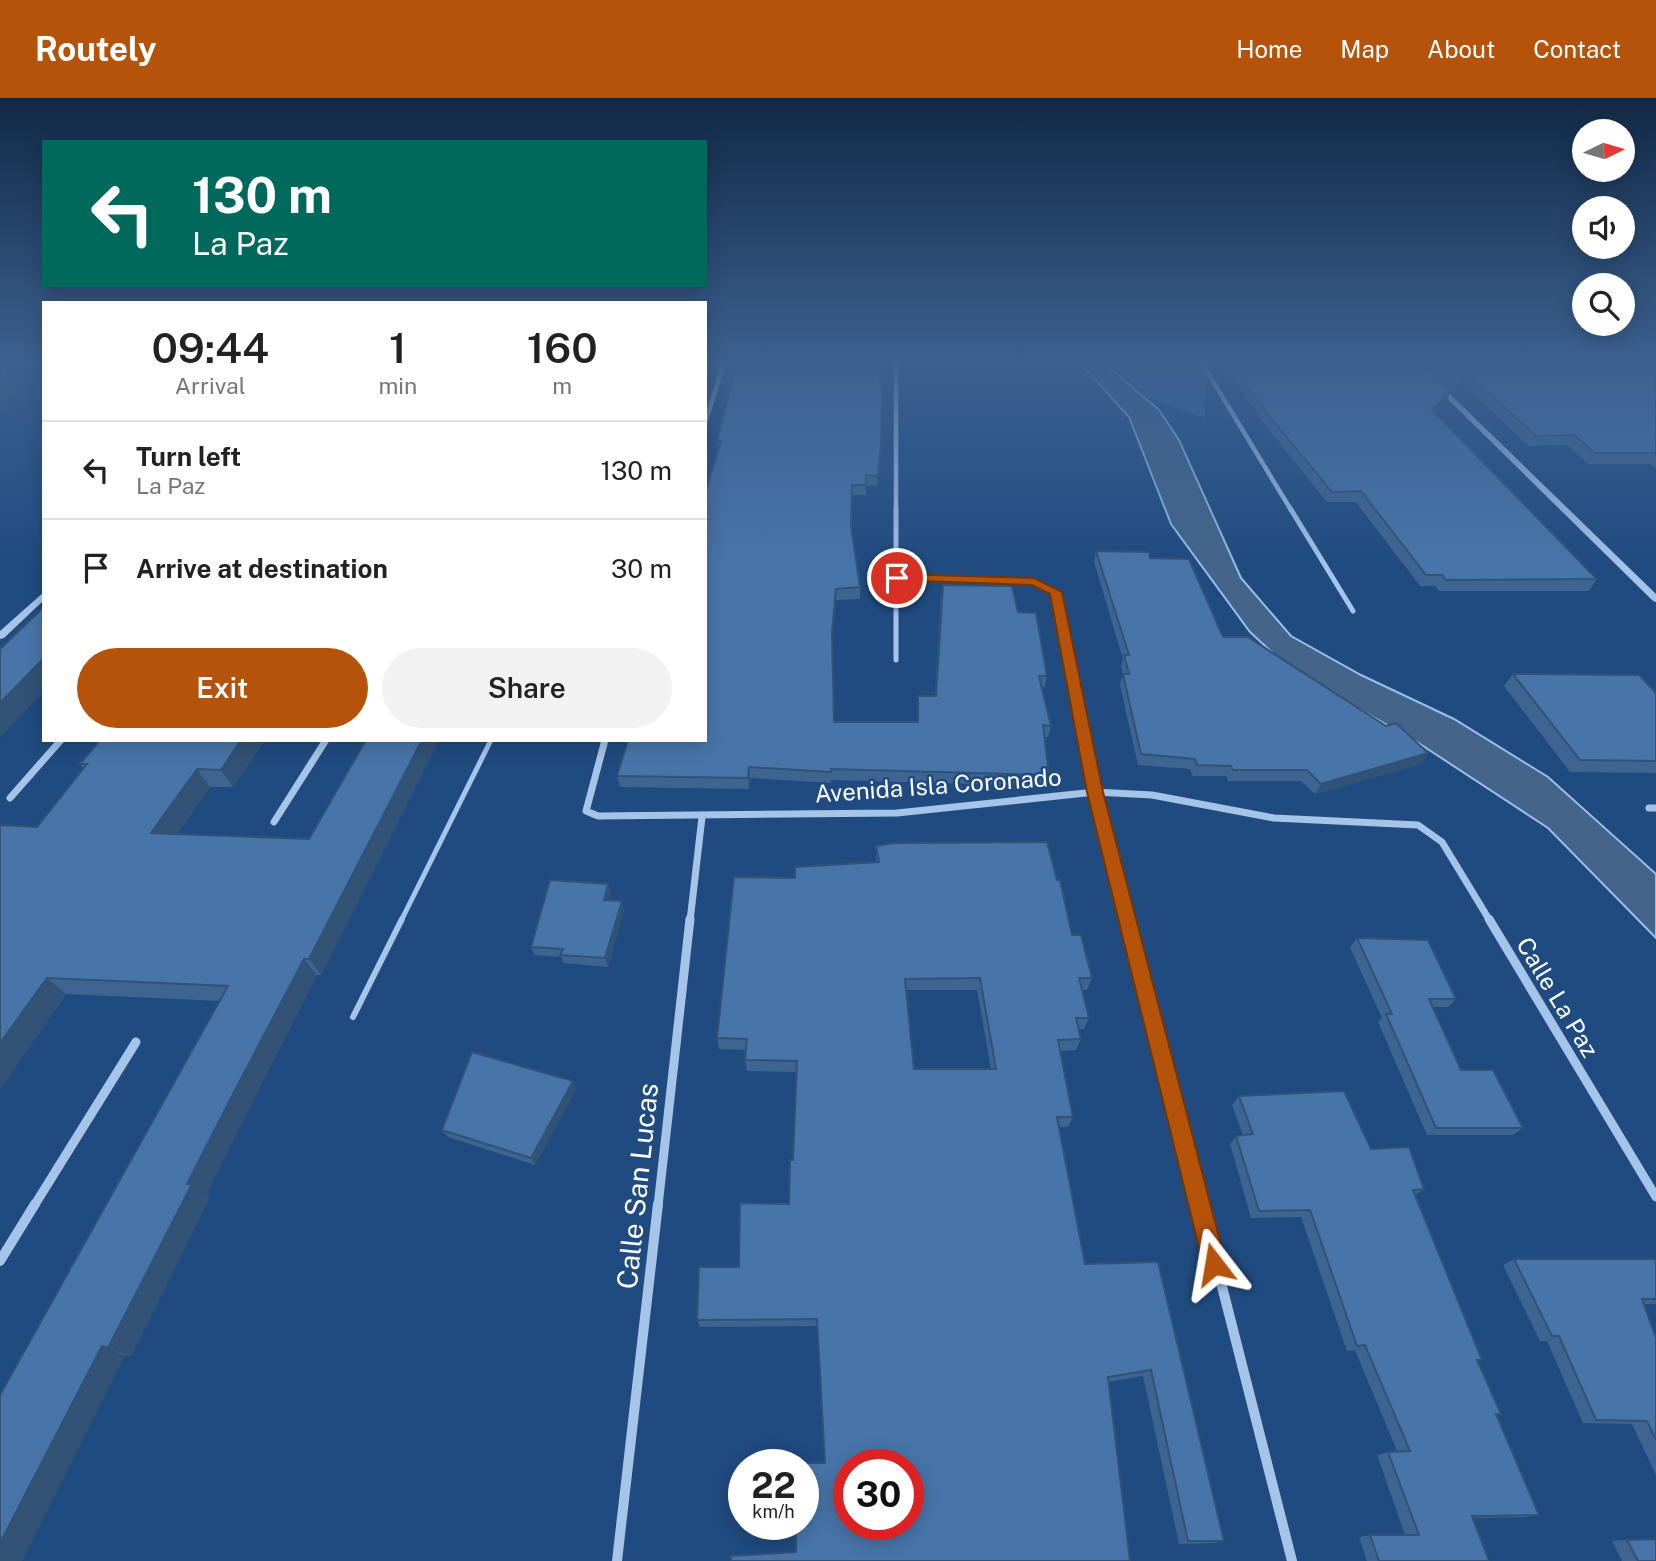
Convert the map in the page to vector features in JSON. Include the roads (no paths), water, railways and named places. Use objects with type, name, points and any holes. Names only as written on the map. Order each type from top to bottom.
[{"type":"street","points":[[896,431],[896,660]]},
{"type":"street","points":[[1244,431],[1353,611]]},
{"type":"street","points":[[1484,431],[1656,598]]},
{"type":"street","points":[[897,578],[1034,582],[1056,592],[1095,792],[1292,1561]]},
{"type":"street","points":[[0,636],[42,597]]},
{"type":"street","points":[[10,798],[59,742]]},
{"type":"street","points":[[274,822],[325,742]]},
{"type":"street","name":"Avenida Isla Coronado","points":[[604,742],[587,799],[586,811],[598,816],[897,813],[1095,792],[1152,795],[1274,818],[1418,825]]},
{"type":"street","name":"Calle San Lucas","points":[[617,1561],[702,817]]},
{"type":"street","name":"Calle La Paz","points":[[1418,825],[1442,842],[1454,860],[1656,1197]]},
{"type":"street","points":[[0,1261],[136,1042]]},
{"type":"lane","points":[[353,1017],[490,742]]}]
